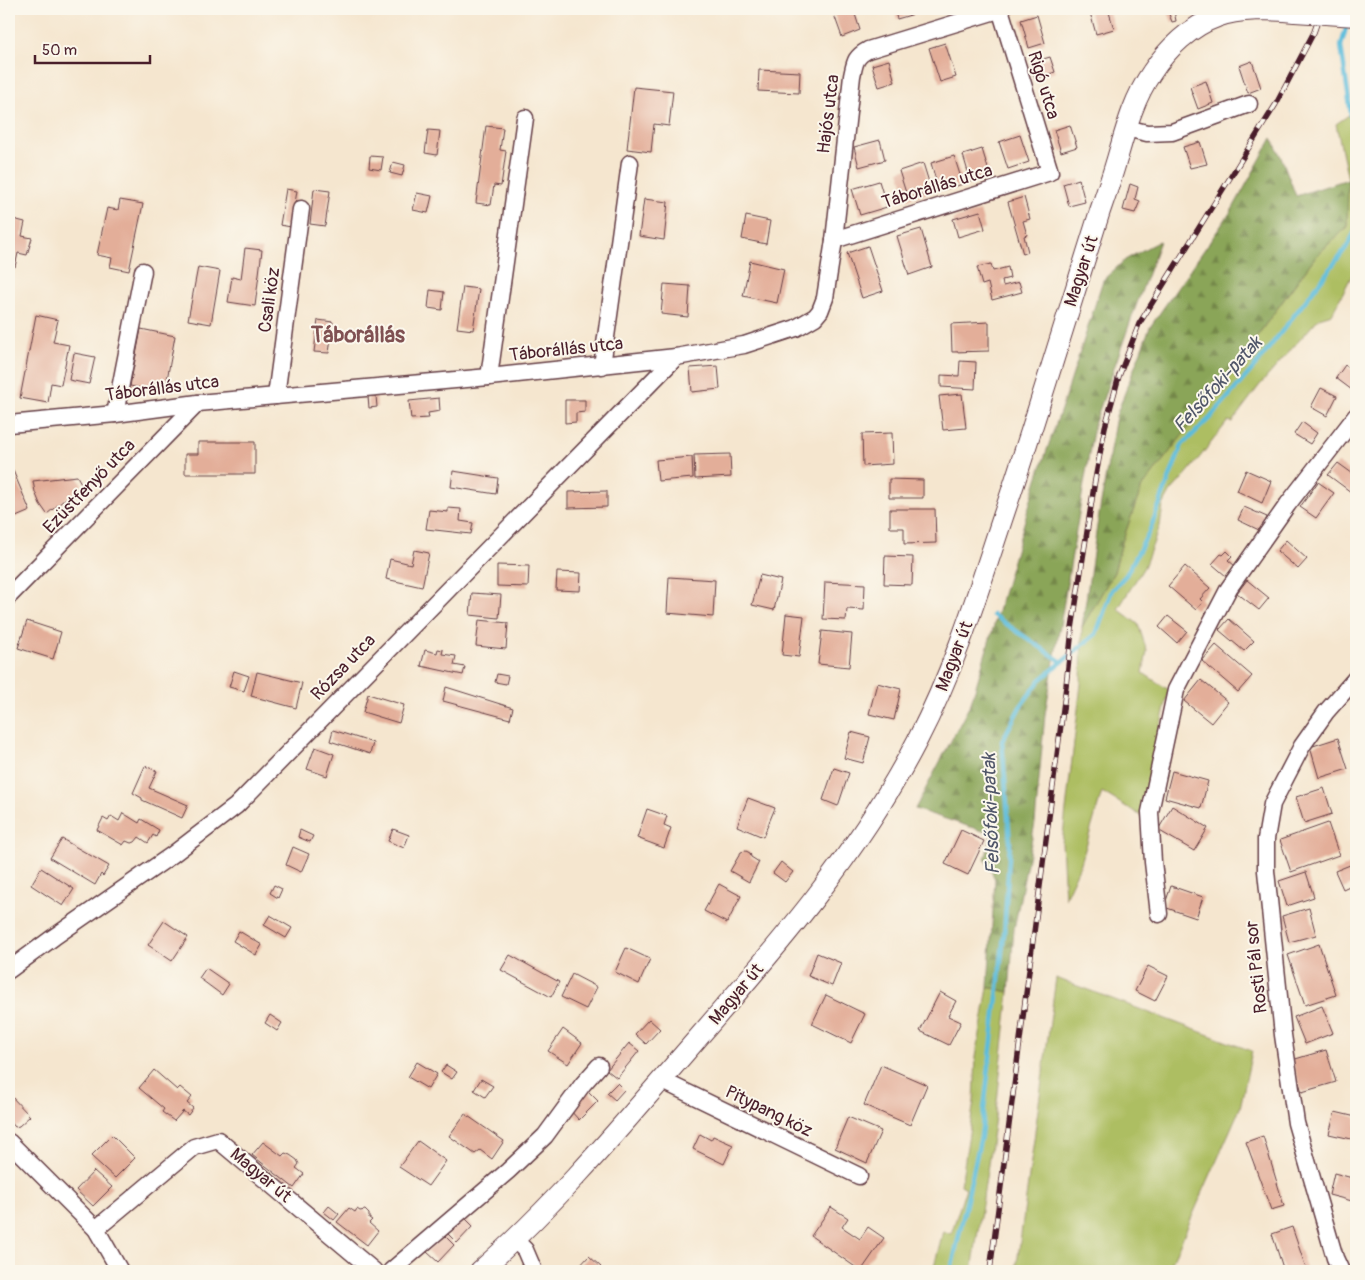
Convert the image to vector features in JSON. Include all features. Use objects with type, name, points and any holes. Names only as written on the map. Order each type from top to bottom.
[{"type":"street","name":"Rigó utca","points":[[1001,9],[1050,172]]},
{"type":"street","name":"Hajós utca","points":[[834,240],[854,63],[860,55],[868,50],[1001,9]]},
{"type":"street","name":"Magyar út","points":[[480,1271],[515,1240],[615,1135],[732,998],[820,892],[890,790],[919,738],[961,643],[1029,438],[1131,110],[1143,86],[1161,59],[1171,48],[1214,13],[1237,10],[1287,10],[1356,16]]},
{"type":"street","points":[[1126,128],[1147,133],[1172,132],[1249,104]]},
{"type":"street","points":[[489,377],[525,118]]},
{"type":"street","points":[[602,366],[630,163]]},
{"type":"street","name":"Táborállás utca","points":[[9,424],[115,414],[198,403],[602,366],[676,357],[744,345],[796,328],[815,317],[820,311],[825,298],[834,240],[1050,172]]},
{"type":"street","name":"Csali köz","points":[[276,396],[301,209]]},
{"type":"street","points":[[115,414],[143,271]]},
{"type":"street","name":"Rózsa utca","points":[[9,970],[172,856],[236,806],[676,357]]},
{"type":"street","name":"Ezüstfenyő utca","points":[[9,596],[198,403]]},
{"type":"street","points":[[1159,914],[1150,812],[1176,690],[1229,588],[1288,504],[1356,416]]},
{"type":"street","name":"Rosti Pál sor","points":[[1341,1271],[1335,1258],[1296,1123],[1283,1035],[1266,871],[1266,839],[1272,804],[1302,746],[1326,712],[1356,678]]},
{"type":"street","points":[[391,1271],[508,1171],[545,1136],[583,1084],[600,1066]]},
{"type":"street","name":"Pitypang köz","points":[[662,1080],[859,1176]]},
{"type":"street","name":"Magyar út","points":[[96,1229],[194,1147],[218,1140],[374,1271]]},
{"type":"street","points":[[9,1142],[96,1229],[120,1271]]},
{"type":"street","points":[[515,1240],[525,1250],[534,1271]]},
{"type":"green space","points":[[1356,110],[1356,269],[1332,314],[1319,318],[1259,386],[1232,422],[1228,421],[1171,491],[1163,505],[1160,526],[1144,567],[1118,609],[1138,624],[1147,651],[1143,673],[1169,690],[1146,789],[1143,817],[1102,792],[1081,863],[1065,898],[1062,843],[1081,684],[1082,627],[1114,572],[1122,542],[1141,489],[1224,381],[1315,257],[1347,227],[1348,179],[1336,124]]},
{"type":"green space","points":[[1272,138],[1296,196],[1348,179],[1347,226],[1315,257],[1224,381],[1141,489],[1122,542],[1114,572],[1082,627],[1116,416],[1150,327],[1232,210]]},
{"type":"green space","points":[[1160,241],[1094,425],[1045,714],[1035,823],[1014,929],[1009,992],[988,987],[995,879],[985,859],[992,834],[915,809],[971,703],[1037,479],[1103,280],[1125,260]]},
{"type":"green space","points":[[1056,978],[1252,1051],[1240,1108],[1168,1271],[1016,1271]]},
{"type":"green space","points":[[988,987],[1009,992],[996,1111],[972,1271],[933,1271],[943,1231],[951,1234],[966,1188],[961,1185],[974,1101],[976,1057]]},
{"type":"building","points":[[832,9],[860,9],[854,11],[860,30],[842,37]]},
{"type":"building","points":[[894,9],[931,9],[897,19]]},
{"type":"building","points":[[1089,9],[1108,9],[1114,29],[1096,34]]},
{"type":"building","points":[[1167,9],[1176,9],[1177,11],[1174,11],[1176,21],[1172,22]]},
{"type":"building","points":[[1037,15],[1045,43],[1029,48],[1021,20]]},
{"type":"building","points":[[945,43],[956,77],[940,82],[929,48]]},
{"type":"building","points":[[1050,57],[1055,72],[1035,79],[1030,63]]},
{"type":"building","points":[[889,60],[895,82],[879,87],[872,65]]},
{"type":"building","points":[[1252,61],[1261,88],[1248,93],[1239,66]]},
{"type":"building","points":[[759,70],[800,72],[799,93],[758,91]]},
{"type":"building","points":[[1206,81],[1213,103],[1198,109],[1190,87]]},
{"type":"building","points":[[634,87],[673,91],[669,126],[654,124],[651,152],[627,149]]},
{"type":"building","points":[[1070,125],[1077,147],[1061,152],[1054,130]]},
{"type":"building","points":[[486,126],[503,128],[500,150],[506,151],[501,186],[494,185],[491,205],[476,203]]},
{"type":"building","points":[[428,130],[440,131],[437,155],[425,153]]},
{"type":"building","points":[[1020,135],[1029,162],[1008,169],[999,142]]},
{"type":"building","points":[[880,140],[885,160],[859,167],[854,147]]},
{"type":"building","points":[[1200,142],[1207,164],[1190,168],[1183,147]]},
{"type":"building","points":[[982,149],[990,175],[971,182],[963,155]]},
{"type":"building","points":[[370,156],[383,157],[381,170],[369,168]]},
{"type":"building","points":[[954,156],[963,184],[939,191],[931,163]]},
{"type":"building","points":[[393,162],[405,165],[402,176],[390,173]]},
{"type":"building","points":[[923,163],[932,192],[908,199],[899,171]]},
{"type":"building","points":[[1079,179],[1085,202],[1069,206],[1063,184]]},
{"type":"building","points":[[879,181],[887,207],[860,215],[852,189]]},
{"type":"building","points":[[1130,184],[1138,187],[1135,199],[1140,201],[1135,213],[1123,210]]},
{"type":"building","points":[[286,189],[297,191],[291,227],[280,225]]},
{"type":"building","points":[[314,189],[330,191],[325,226],[310,224]]},
{"type":"building","points":[[417,193],[432,196],[428,213],[413,210]]},
{"type":"building","points":[[1024,197],[1030,219],[1023,221],[1027,235],[1024,236],[1028,252],[1023,254],[1008,202]]},
{"type":"building","points":[[644,199],[668,202],[664,240],[639,236]]},
{"type":"building","points":[[120,200],[143,204],[129,271],[110,267],[112,258],[97,255],[107,208],[118,210]]},
{"type":"building","points":[[980,211],[985,229],[958,237],[953,219]]},
{"type":"building","points":[[746,216],[770,221],[766,244],[742,239]]},
{"type":"building","points":[[9,218],[25,222],[22,236],[32,238],[27,255],[18,253],[15,267],[9,265]]},
{"type":"building","points":[[921,229],[932,267],[909,275],[897,236]]},
{"type":"building","points":[[868,246],[883,291],[862,298],[847,253]]},
{"type":"building","points":[[245,248],[262,250],[255,306],[228,302],[232,277],[241,279]]},
{"type":"building","points":[[750,261],[784,269],[777,303],[743,296]]},
{"type":"building","points":[[991,264],[993,271],[1008,267],[1010,278],[1002,280],[1003,286],[1019,282],[1022,292],[992,300],[988,283],[982,285],[977,267]]},
{"type":"building","points":[[198,267],[220,271],[211,324],[188,320]]},
{"type":"building","points":[[664,284],[690,286],[688,317],[661,314]]},
{"type":"building","points":[[463,287],[479,289],[473,330],[457,328]]},
{"type":"building","points":[[430,290],[444,292],[442,310],[428,308]]},
{"type":"building","points":[[36,315],[58,320],[53,342],[69,345],[61,385],[51,383],[48,403],[20,398]]},
{"type":"building","points":[[318,320],[333,322],[329,353],[314,352]]},
{"type":"building","points":[[989,322],[989,351],[952,352],[951,324]]},
{"type":"building","points":[[141,329],[175,336],[166,385],[152,382],[151,390],[130,386]]},
{"type":"building","points":[[74,353],[95,357],[89,384],[69,380]]},
{"type":"building","points":[[960,361],[976,362],[975,389],[941,387],[941,375],[959,376]]},
{"type":"building","points":[[1345,365],[1356,373],[1356,384],[1352,390],[1336,378]]},
{"type":"building","points":[[718,366],[720,389],[692,392],[690,368]]},
{"type":"building","points":[[1321,388],[1337,396],[1327,416],[1311,407]]},
{"type":"building","points":[[962,394],[966,428],[943,430],[939,396]]},
{"type":"building","points":[[368,396],[376,396],[377,407],[369,408]]},
{"type":"building","points":[[439,398],[440,411],[428,413],[429,418],[411,419],[409,401]]},
{"type":"building","points":[[565,400],[585,400],[585,412],[576,413],[576,422],[565,423]]},
{"type":"building","points":[[1302,422],[1317,433],[1310,444],[1294,434]]},
{"type":"building","points":[[892,433],[893,464],[863,466],[862,434]]},
{"type":"building","points":[[198,442],[255,442],[255,474],[185,474],[185,454],[198,454]]},
{"type":"building","points":[[730,454],[731,477],[695,479],[694,455]]},
{"type":"building","points":[[692,457],[693,478],[658,481],[656,460]]},
{"type":"building","points":[[9,461],[30,511],[9,520]]},
{"type":"building","points":[[1338,463],[1356,476],[1355,495],[1328,475]]},
{"type":"building","points":[[1246,470],[1271,481],[1262,503],[1237,491]]},
{"type":"building","points":[[453,471],[498,478],[496,494],[451,487]]},
{"type":"building","points":[[77,476],[82,485],[47,514],[40,504],[33,481]]},
{"type":"building","points":[[889,479],[923,480],[923,498],[889,498]]},
{"type":"building","points":[[1318,482],[1334,493],[1316,518],[1300,507]]},
{"type":"building","points":[[607,491],[607,507],[568,508],[568,492]]},
{"type":"building","points":[[1244,507],[1267,517],[1261,531],[1238,520]]},
{"type":"building","points":[[448,508],[461,509],[460,521],[473,523],[471,534],[426,529],[429,510],[448,512]]},
{"type":"building","points":[[890,509],[935,509],[936,543],[904,544],[904,528],[890,528]]},
{"type":"building","points":[[1286,540],[1307,559],[1298,569],[1277,551]]},
{"type":"building","points":[[414,550],[429,553],[422,587],[386,579],[390,559],[411,564]]},
{"type":"building","points":[[1227,551],[1232,556],[1228,560],[1235,566],[1226,576],[1212,564],[1221,554],[1223,555]]},
{"type":"building","points":[[885,556],[913,557],[912,585],[884,584]]},
{"type":"building","points":[[497,565],[529,566],[528,587],[497,586]]},
{"type":"building","points":[[1185,566],[1210,588],[1200,599],[1203,602],[1196,610],[1168,586]]},
{"type":"building","points":[[557,572],[581,573],[580,591],[556,590]]},
{"type":"building","points":[[760,575],[781,580],[774,610],[752,605]]},
{"type":"building","points":[[669,577],[715,580],[713,617],[667,613]]},
{"type":"building","points":[[1247,580],[1269,598],[1259,610],[1237,593]]},
{"type":"building","points":[[825,582],[865,584],[864,610],[847,609],[846,620],[823,619]]},
{"type":"building","points":[[472,593],[501,595],[499,618],[470,615]]},
{"type":"building","points":[[786,614],[804,616],[799,657],[782,655]]},
{"type":"building","points":[[1168,616],[1187,631],[1177,643],[1159,627]]},
{"type":"building","points":[[1229,619],[1254,641],[1244,651],[1219,630]]},
{"type":"building","points":[[479,620],[508,623],[506,649],[476,646]]},
{"type":"building","points":[[27,621],[61,632],[53,659],[18,648]]},
{"type":"building","points":[[822,631],[852,634],[849,667],[818,664]]},
{"type":"building","points":[[1216,645],[1252,676],[1238,692],[1202,661]]},
{"type":"building","points":[[438,649],[443,650],[442,654],[456,656],[454,665],[465,667],[463,675],[421,666],[425,650],[437,653]]},
{"type":"building","points":[[234,671],[249,676],[244,691],[229,687]]},
{"type":"building","points":[[257,672],[302,683],[296,708],[251,696]]},
{"type":"building","points":[[497,674],[508,676],[506,684],[495,682]]},
{"type":"building","points":[[1201,680],[1228,702],[1211,723],[1184,701]]},
{"type":"building","points":[[877,683],[901,689],[894,720],[869,714]]},
{"type":"building","points":[[446,687],[513,708],[510,719],[443,701]]},
{"type":"building","points":[[368,694],[404,705],[399,723],[363,712]]},
{"type":"building","points":[[333,730],[373,743],[370,754],[330,741]]},
{"type":"building","points":[[851,732],[870,737],[863,763],[844,758]]},
{"type":"building","points":[[1338,738],[1348,769],[1319,778],[1310,747]]},
{"type":"building","points":[[315,747],[334,754],[327,776],[307,769]]},
{"type":"building","points":[[145,766],[157,771],[149,788],[188,805],[182,818],[142,800],[142,798],[133,793]]},
{"type":"building","points":[[834,768],[849,773],[838,806],[823,800]]},
{"type":"building","points":[[1172,771],[1208,781],[1201,808],[1165,798]]},
{"type":"building","points":[[1324,788],[1332,814],[1304,823],[1296,797]]},
{"type":"building","points":[[748,798],[775,808],[763,837],[737,826]]},
{"type":"building","points":[[1172,806],[1208,828],[1194,851],[1158,830]]},
{"type":"building","points":[[647,809],[667,816],[664,825],[671,828],[664,848],[637,838]]},
{"type":"building","points":[[123,813],[139,823],[141,819],[159,830],[156,837],[153,835],[148,843],[139,837],[135,842],[126,841],[123,845],[97,830],[103,818],[108,821],[111,816],[119,821]]},
{"type":"building","points":[[1328,823],[1339,855],[1291,872],[1280,840]]},
{"type":"building","points":[[393,829],[409,835],[404,848],[388,841]]},
{"type":"building","points":[[300,830],[313,836],[310,842],[298,837]]},
{"type":"building","points":[[961,830],[984,841],[968,875],[945,864]]},
{"type":"building","points":[[62,839],[109,866],[103,876],[101,874],[95,885],[50,858]]},
{"type":"building","points":[[293,847],[309,854],[301,872],[286,865]]},
{"type":"building","points":[[746,851],[759,862],[749,882],[730,871],[741,852]]},
{"type":"building","points":[[781,862],[793,872],[785,882],[773,873]]},
{"type":"building","points":[[1355,863],[1356,883],[1343,889],[1335,871]]},
{"type":"building","points":[[41,868],[74,889],[63,906],[31,885]]},
{"type":"building","points":[[1306,872],[1314,897],[1287,906],[1279,881]]},
{"type":"building","points":[[719,884],[741,896],[727,923],[704,911]]},
{"type":"building","points":[[274,885],[282,889],[278,898],[270,893]]},
{"type":"building","points":[[1171,886],[1203,897],[1196,918],[1164,907]]},
{"type":"building","points":[[1309,908],[1316,935],[1289,942],[1282,916]]},
{"type":"building","points":[[270,915],[292,928],[286,938],[264,925]]},
{"type":"building","points":[[164,921],[188,937],[172,961],[148,945]]},
{"type":"building","points":[[239,931],[262,945],[256,955],[233,941]]},
{"type":"building","points":[[1319,944],[1336,995],[1305,1005],[1288,955]]},
{"type":"building","points":[[626,948],[650,959],[639,984],[615,972]]},
{"type":"building","points":[[817,953],[841,963],[832,986],[808,976]]},
{"type":"building","points":[[510,955],[559,982],[551,997],[501,970]]},
{"type":"building","points":[[1148,966],[1168,976],[1155,1001],[1135,991]]},
{"type":"building","points":[[206,968],[229,984],[222,995],[199,978]]},
{"type":"building","points":[[572,974],[597,987],[586,1009],[561,997]]},
{"type":"building","points":[[940,992],[956,1001],[948,1016],[961,1022],[949,1045],[920,1031]]},
{"type":"building","points":[[826,995],[865,1014],[851,1043],[812,1024]]},
{"type":"building","points":[[1322,1006],[1333,1033],[1305,1044],[1294,1017]]},
{"type":"building","points":[[270,1015],[282,1023],[277,1031],[265,1023]]},
{"type":"building","points":[[649,1019],[660,1029],[646,1044],[635,1034]]},
{"type":"building","points":[[563,1029],[582,1043],[568,1064],[548,1051]]},
{"type":"building","points":[[629,1043],[639,1051],[617,1078],[607,1070]]},
{"type":"building","points":[[1326,1050],[1336,1082],[1302,1092],[1292,1060]]},
{"type":"building","points":[[417,1062],[437,1074],[428,1089],[408,1077]]},
{"type":"building","points":[[446,1065],[457,1072],[452,1079],[441,1072]]},
{"type":"building","points":[[881,1065],[927,1085],[910,1125],[864,1105]]},
{"type":"building","points":[[154,1070],[177,1090],[180,1087],[192,1097],[187,1103],[193,1108],[188,1115],[183,1111],[174,1121],[162,1112],[164,1109],[139,1088]]},
{"type":"building","points":[[481,1079],[493,1086],[485,1097],[474,1090]]},
{"type":"building","points":[[617,1083],[624,1090],[615,1100],[607,1093]]},
{"type":"building","points":[[587,1090],[598,1101],[579,1120],[569,1109]]},
{"type":"building","points":[[9,1094],[30,1116],[19,1126],[15,1127],[9,1120]]},
{"type":"building","points":[[1335,1112],[1356,1117],[1356,1140],[1329,1134]]},
{"type":"building","points":[[465,1114],[504,1141],[492,1159],[480,1150],[475,1154],[449,1136]]},
{"type":"building","points":[[848,1117],[881,1131],[867,1163],[835,1148]]},
{"type":"building","points":[[700,1134],[711,1140],[713,1136],[733,1145],[724,1164],[693,1149]]},
{"type":"building","points":[[112,1135],[135,1158],[115,1178],[91,1156]]},
{"type":"building","points":[[1263,1136],[1284,1206],[1271,1210],[1246,1142]]},
{"type":"building","points":[[418,1141],[446,1161],[428,1186],[399,1167]]},
{"type":"building","points":[[263,1142],[282,1156],[285,1153],[297,1160],[299,1164],[296,1168],[304,1174],[294,1188],[252,1155]]},
{"type":"building","points":[[94,1171],[112,1187],[93,1206],[76,1190]]},
{"type":"building","points":[[1334,1173],[1356,1179],[1356,1202],[1329,1195]]},
{"type":"building","points":[[329,1206],[339,1214],[334,1220],[324,1212]]},
{"type":"building","points":[[831,1207],[848,1218],[842,1227],[860,1239],[868,1227],[884,1238],[861,1271],[811,1236]]},
{"type":"building","points":[[349,1208],[355,1212],[357,1209],[360,1211],[365,1210],[372,1220],[369,1223],[378,1231],[367,1245],[337,1222]]},
{"type":"building","points":[[463,1216],[473,1226],[457,1243],[447,1233]]},
{"type":"building","points":[[1292,1227],[1307,1271],[1284,1271],[1272,1234]]},
{"type":"building","points":[[444,1235],[454,1245],[438,1262],[427,1252]]},
{"type":"building","points":[[589,1256],[601,1267],[597,1271],[579,1271],[577,1269]]},
{"type":"waterway","name":"Felsőfoki-patak","points":[[1348,21],[1341,46],[1356,157]]},
{"type":"waterway","name":"Felsőfoki-patak","points":[[951,1271],[981,1136],[1004,935],[1010,842],[1002,741],[1020,707],[1040,680],[1096,634],[1112,590],[1126,575],[1149,532],[1182,445],[1210,418],[1256,365],[1346,248],[1356,230]]},
{"type":"waterway","points":[[993,615],[1062,662]]},
{"type":"railway","points":[[990,1271],[1072,629],[1105,427],[1119,376],[1139,324],[1276,104],[1314,32],[1322,9]]},
{"type":"district","name":"Táborállás","points":[[358,334]]}]
